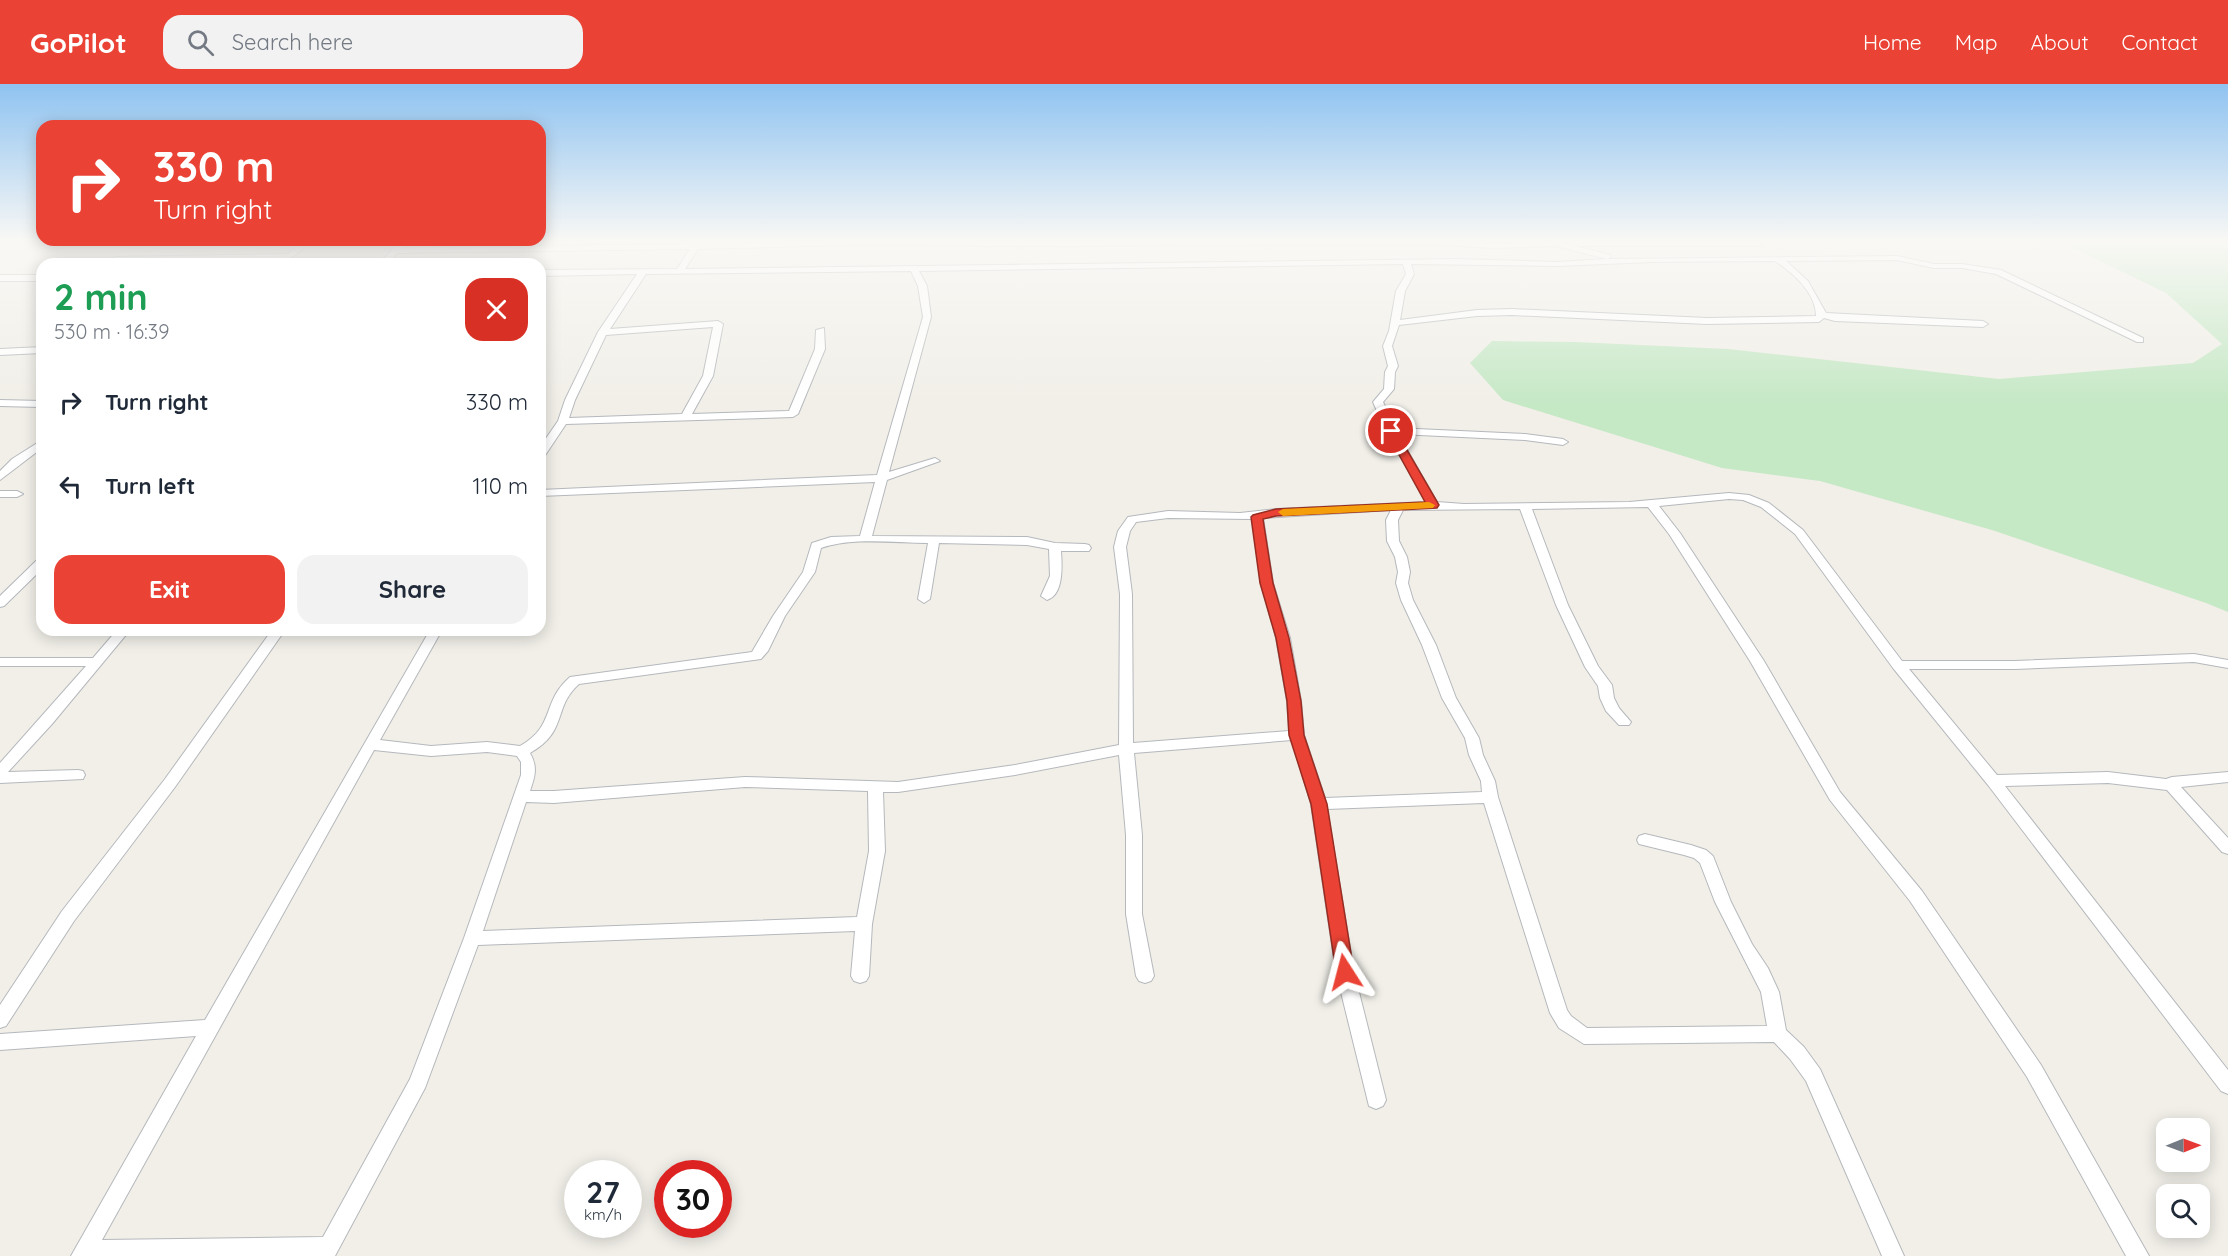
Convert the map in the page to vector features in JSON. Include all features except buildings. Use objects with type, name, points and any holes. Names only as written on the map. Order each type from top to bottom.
[{"type":"street","points":[[546,446],[563,421],[577,384],[603,332],[628,295]]},
{"type":"street","points":[[865,539],[927,317],[925,295]]},
{"type":"street","points":[[1400,295],[1395,323],[1387,344],[1393,366],[1390,372],[1389,388],[1378,402],[1391,431],[1433,505]]},
{"type":"street","points":[[1813,295],[1822,315]]},
{"type":"street","points":[[2049,296],[2070,297]]},
{"type":"street","points":[[2049,296],[2140,340]]},
{"type":"street","points":[[1395,323],[1503,312],[1707,321],[1819,319],[1822,315]]},
{"type":"street","points":[[1822,315],[1835,318],[1983,324]]},
{"type":"street","points":[[603,332],[718,324],[708,376],[684,418]]},
{"type":"street","points":[[563,421],[793,414],[820,349],[821,330]]},
{"type":"street","points":[[0,352],[36,350]]},
{"type":"street","points":[[0,403],[36,404]]},
{"type":"street","points":[[1391,431],[1526,437],[1563,442]]},
{"type":"street","points":[[0,477],[16,461],[36,447]]},
{"type":"street","points":[[0,464],[16,461]]},
{"type":"street","points":[[546,493],[882,478],[935,461]]},
{"type":"street","points":[[0,494],[17,494]]},
{"type":"street","points":[[1146,976],[1134,914],[1134,835],[1126,749],[1126,594],[1120,547],[1124,531],[1132,519],[1147,515],[1203,514],[1257,517],[1276,512],[1433,505],[1464,507],[1652,504],[1729,496],[1745,497],[1770,509],[1799,532],[1898,665],[1993,781],[2228,1085]]},
{"type":"street","points":[[1652,504],[1674,533],[1756,661],[1835,796],[1916,896],[2034,1071],[2138,1256]]},
{"type":"street","points":[[1525,506],[1562,605],[1592,667],[1605,685],[1607,698],[1613,711],[1624,722]]},
{"type":"street","points":[[1397,507],[1397,513],[1392,520],[1393,542],[1401,557],[1404,572],[1402,583],[1407,600],[1429,645],[1449,698],[1472,738],[1476,755],[1488,781],[1490,797],[1559,1013],[1574,1031],[1584,1036],[1778,1034]]},
{"type":"street","points":[[1257,517],[1267,583],[1284,648],[1294,701],[1296,735],[1319,804],[1345,972],[1376,1100]]},
{"type":"street","points":[[369,744],[431,751],[487,747],[522,751],[547,733],[557,699],[564,688],[574,680],[756,656],[761,651],[779,616],[809,572],[816,546],[831,541],[865,539],[1027,541],[1055,547],[1085,548]]},
{"type":"street","points":[[924,599],[934,540]]},
{"type":"street","points":[[1047,596],[1056,576],[1055,547]]},
{"type":"street","points":[[0,603],[36,568]]},
{"type":"street","points":[[0,772],[47,721],[119,636]]},
{"type":"street","points":[[0,1020],[68,915],[170,783],[275,636]]},
{"type":"street","points":[[432,636],[369,744],[84,1254],[325,1252],[418,1082],[522,796],[528,775],[528,762],[522,751]]},
{"type":"street","points":[[1898,665],[2015,665],[2194,658],[2228,664]]},
{"type":"street","points":[[0,662],[96,662]]},
{"type":"street","points":[[522,796],[554,797],[745,782],[874,786],[932,783],[1126,749],[1296,735]]},
{"type":"street","points":[[0,778],[78,775]]},
{"type":"street","points":[[2173,786],[2172,782],[2228,777]]},
{"type":"street","points":[[1993,781],[2096,778],[2159,782],[2173,786],[2228,848]]},
{"type":"street","points":[[860,976],[864,924],[877,851],[874,786]]},
{"type":"street","points":[[1319,804],[1490,797]]},
{"type":"street","points":[[1645,840],[1685,849],[1700,854],[1707,860],[1716,887],[1732,921],[1746,949],[1762,973],[1770,992],[1778,1034],[1797,1053],[1812,1075],[1893,1256]]},
{"type":"street","points":[[472,938],[864,924]]},
{"type":"street","points":[[0,1042],[212,1027]]},
{"type":"green space","points":[[2168,295],[2228,295],[2228,612],[1992,530],[1820,481],[1722,468],[1503,400],[1470,363],[1492,341],[1575,342],[1728,349],[1999,379],[2193,363],[2222,344]]},
{"type":"slow traffic","points":[[1283,512],[1429,505]]},
{"type":"route","points":[[1345,972],[1319,804],[1296,735],[1294,701],[1282,638],[1267,583],[1257,517],[1276,512],[1433,505],[1391,431]]}]
